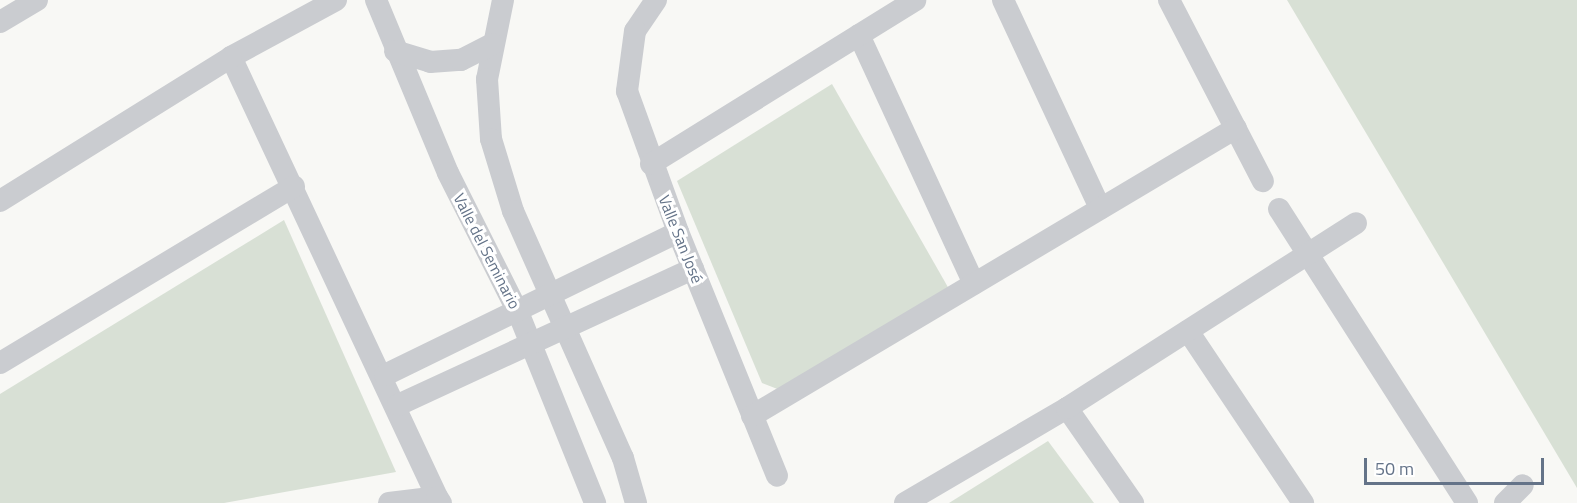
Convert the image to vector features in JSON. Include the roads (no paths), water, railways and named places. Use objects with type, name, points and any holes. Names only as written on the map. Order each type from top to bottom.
[{"type":"street","points":[[0,22],[37,0]]},
{"type":"street","points":[[0,201],[231,57],[336,0]]},
{"type":"street","name":"Valle del Seminario","points":[[376,0],[395,51],[448,173],[518,312],[529,345],[595,503]]},
{"type":"street","points":[[503,0],[492,44],[487,80],[491,139],[513,211],[566,329],[636,503]]},
{"type":"street","name":"Valle San José","points":[[656,0],[635,31],[627,62],[627,91],[651,164],[777,476]]},
{"type":"street","points":[[651,164],[915,0]]},
{"type":"street","points":[[1003,0],[1100,208]]},
{"type":"street","points":[[1169,0],[1263,181]]},
{"type":"street","points":[[859,35],[974,284]]},
{"type":"street","points":[[395,51],[430,62],[461,60],[492,44]]},
{"type":"street","points":[[231,57],[385,375],[439,500],[389,503]]},
{"type":"street","points":[[752,416],[1236,128]]},
{"type":"street","points":[[0,363],[294,186]]},
{"type":"street","points":[[1280,209],[1467,503]]},
{"type":"street","points":[[905,503],[1067,408],[1308,256],[1356,223]]},
{"type":"street","points":[[385,375],[551,296],[678,232]]},
{"type":"street","points":[[398,405],[693,269]]},
{"type":"street","points":[[1188,331],[1303,503]]},
{"type":"street","points":[[1067,408],[1133,503]]},
{"type":"street","points":[[1505,503],[1523,485]]}]
